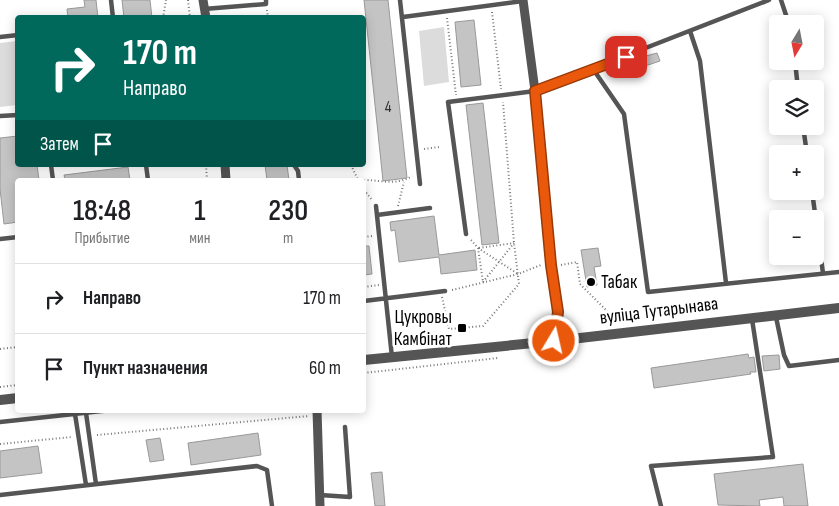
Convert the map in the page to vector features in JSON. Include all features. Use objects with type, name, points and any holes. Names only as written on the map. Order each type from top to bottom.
[{"type":"street","points":[[523,1],[535,91],[551,265],[558,312],[554,341]]},
{"type":"street","name":"вуліца Тутарынава","points":[[366,360],[554,341],[839,308]]},
{"type":"street","points":[[0,400],[15,398]]},
{"type":"street","points":[[318,413],[320,506]]},
{"type":"lane","points":[[111,0],[113,15]]},
{"type":"lane","points":[[205,9],[266,4],[266,0]]},
{"type":"lane","points":[[400,0],[420,184]]},
{"type":"lane","points":[[466,234],[448,102],[535,91],[769,0]]},
{"type":"lane","points":[[781,0],[786,15]]},
{"type":"lane","points":[[402,17],[523,1]]},
{"type":"lane","points":[[690,31],[700,61],[726,283]]},
{"type":"lane","points":[[0,37],[15,35]]},
{"type":"lane","points":[[594,69],[624,114],[648,292],[839,272]]},
{"type":"lane","points":[[0,116],[15,114]]},
{"type":"lane","points":[[813,200],[823,273]]},
{"type":"lane","points":[[376,206],[392,357]]},
{"type":"lane","points":[[377,215],[430,208]]},
{"type":"lane","points":[[0,239],[15,236]]},
{"type":"lane","points":[[366,301],[443,292]]},
{"type":"lane","points":[[776,315],[784,355],[789,366],[839,360]]},
{"type":"lane","points":[[661,506],[651,466],[773,457],[751,318]]},
{"type":"lane","points":[[0,422],[86,413],[96,484]]},
{"type":"lane","points":[[75,414],[86,485]]},
{"type":"lane","points":[[319,495],[350,497],[345,427]]},
{"type":"lane","points":[[0,495],[258,466],[267,470],[272,506]]},
{"type":"path","points":[[164,15],[166,0]]},
{"type":"path","points":[[188,0],[190,15]]},
{"type":"path","points":[[491,4],[502,95],[514,242],[518,274],[520,284],[483,326],[449,329],[443,292],[518,274],[541,265]]},
{"type":"path","points":[[446,10],[456,100]]},
{"type":"path","points":[[416,149],[438,148]]},
{"type":"path","points":[[366,180],[386,183],[404,182],[396,213]]},
{"type":"path","points":[[366,193],[376,206]]},
{"type":"path","points":[[466,234],[478,248],[518,274]]},
{"type":"path","points":[[478,248],[514,242]]},
{"type":"path","points":[[483,282],[514,242]]},
{"type":"path","points":[[478,248],[483,282]]},
{"type":"path","points":[[561,265],[577,262],[580,284],[614,318],[632,317]]},
{"type":"path","points":[[0,349],[15,347]]},
{"type":"path","points":[[0,387],[15,385]]},
{"type":"path","points":[[89,436],[308,413]]},
{"type":"path","points":[[0,444],[79,436]]},
{"type":"shaded area","points":[[444,27],[449,82],[424,86],[419,31]]},
{"type":"shaded area","points":[[15,41],[15,105],[0,107],[0,43]]},
{"type":"building","points":[[84,0],[96,0],[98,15],[68,15],[67,9],[85,7]]},
{"type":"building","points":[[122,0],[150,0],[152,15],[124,15]]},
{"type":"building","points":[[364,0],[388,0],[407,178],[383,181]]},
{"type":"building","points":[[474,20],[481,85],[461,87],[455,22]]},
{"type":"building","points":[[657,53],[660,61],[645,66],[642,57]]},
{"type":"building","points":[[483,103],[499,243],[482,245],[466,105]]},
{"type":"building","points":[[15,136],[15,167],[37,167],[39,178],[15,178],[15,222],[4,224],[0,189],[0,138]]},
{"type":"building","points":[[128,167],[130,178],[65,178],[64,175]]},
{"type":"building","points":[[265,167],[287,167],[289,178],[267,178]]},
{"type":"building","points":[[434,216],[439,255],[475,250],[477,270],[441,274],[439,257],[399,262],[395,230],[391,231],[390,222]]},
{"type":"building","points":[[366,246],[369,246],[372,274],[366,275]]},
{"type":"building","points":[[598,248],[601,266],[594,267],[597,285],[587,287],[581,250]]},
{"type":"building","points":[[748,354],[749,358],[754,357],[756,372],[750,372],[751,374],[654,388],[651,368]]},
{"type":"building","points":[[779,355],[780,369],[764,371],[762,356]]},
{"type":"building","points":[[258,433],[261,455],[191,465],[188,443]]},
{"type":"building","points":[[160,438],[164,460],[150,462],[146,440]]},
{"type":"building","points":[[38,446],[42,473],[0,478],[0,451]]},
{"type":"building","points":[[803,464],[808,506],[784,506],[783,497],[759,500],[760,506],[718,505],[714,474]]},
{"type":"building","points":[[382,472],[385,506],[375,506],[371,473]]},
{"type":"place","name":"Табак","points":[[591,282]]},
{"type":"place","name":"Цукровы Камбінат","points":[[462,328]]},
{"type":"route","points":[[554,341],[558,312],[551,265],[535,91],[626,57]]}]
